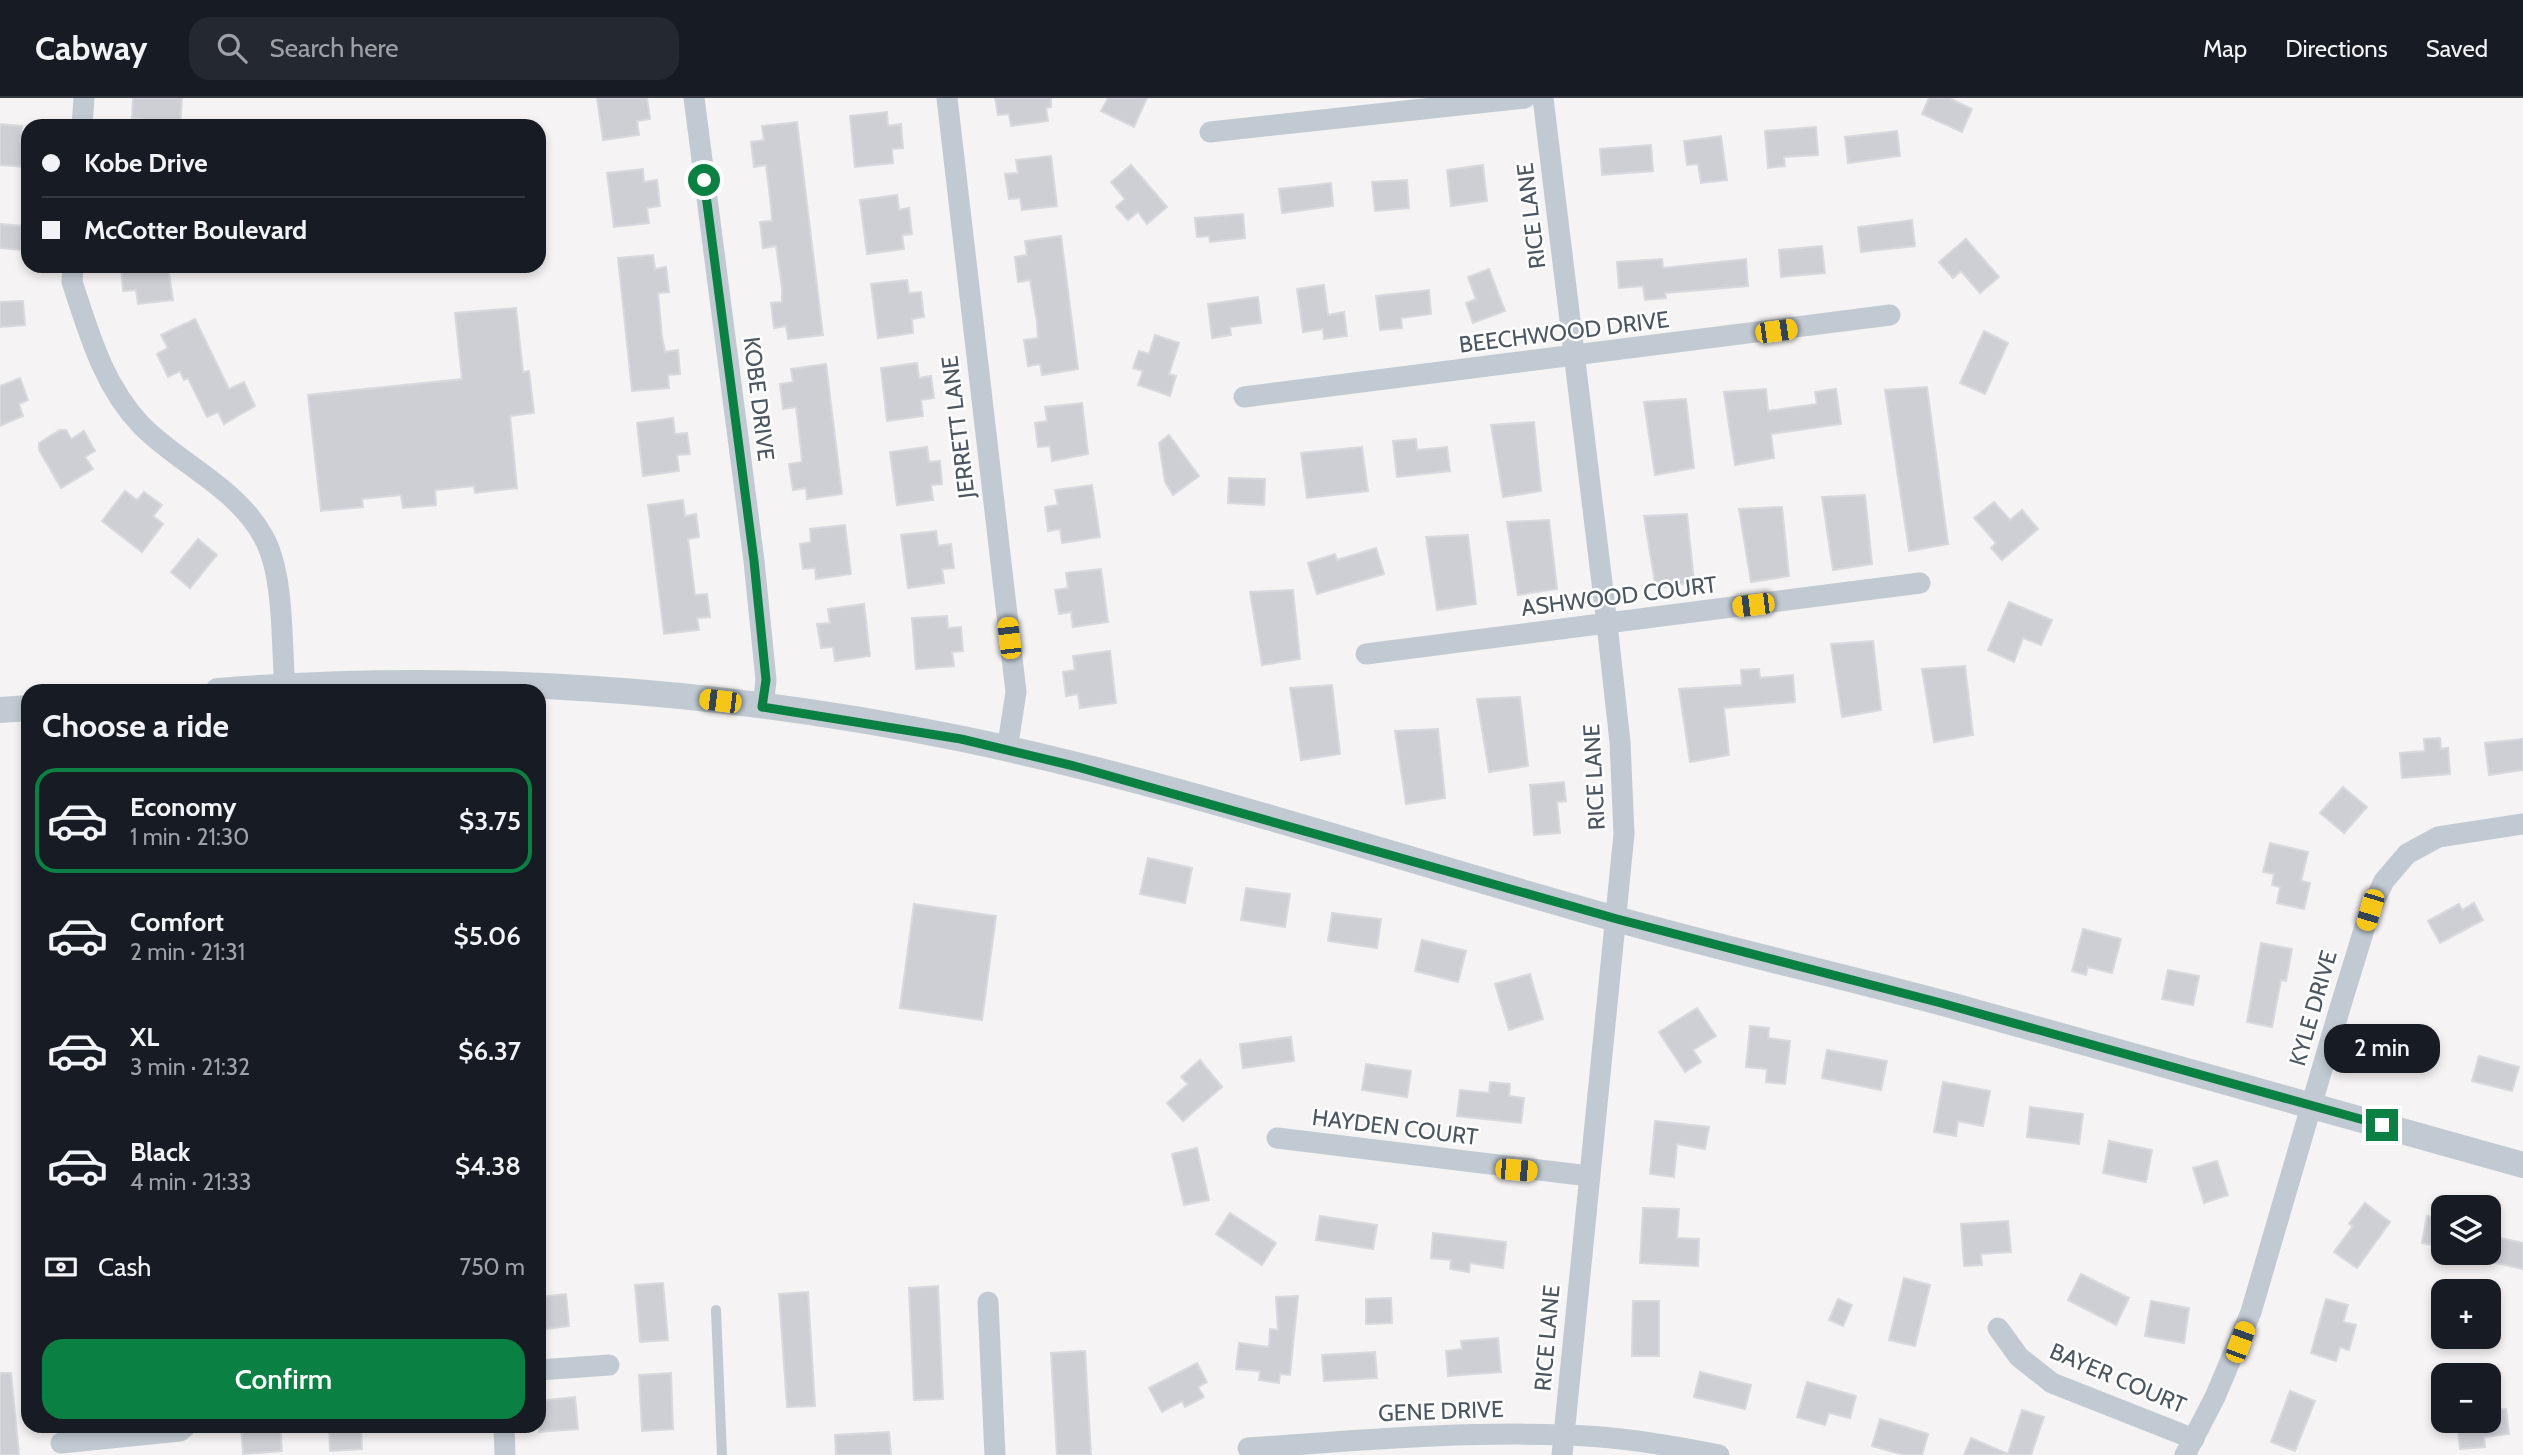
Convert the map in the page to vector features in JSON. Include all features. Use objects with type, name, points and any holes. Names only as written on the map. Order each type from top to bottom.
[{"type":"street","points":[[82,119],[84,98]]},
{"type":"street","name":"KOBE DRIVE","points":[[694,98],[754,561],[766,680],[762,707]]},
{"type":"street","name":"JERRETT LANE","points":[[947,98],[1016,692],[1007,750]]},
{"type":"street","points":[[1210,132],[1525,98]]},
{"type":"street","name":"RICE LANE","points":[[1543,98],[1607,624],[1623,809],[1623,859],[1563,1445]]},
{"type":"street","points":[[73,273],[72,282],[108,382],[141,425],[243,509],[264,536],[275,573],[285,684]]},
{"type":"street","name":"BEECHWOOD DRIVE","points":[[1244,397],[1890,315]]},
{"type":"street","name":"ASHWOOD COURT","points":[[1366,654],[1920,583]]},
{"type":"street","points":[[546,688],[677,696],[762,707],[961,739],[1007,750],[1239,810],[1617,919],[1941,1003],[2523,1165]]},
{"type":"street","points":[[0,710],[21,708]]},
{"type":"street","name":"KYLE DRIVE","points":[[2189,1447],[2216,1397],[2251,1312],[2370,910],[2384,881],[2407,854],[2438,837],[2523,824]]},
{"type":"street","name":"HAYDEN COURT","points":[[1277,1138],[1589,1177]]},
{"type":"street","points":[[988,1303],[995,1455]]},
{"type":"street","name":"BAYER COURT","points":[[1998,1328],[2019,1357],[2052,1383],[2189,1447]]},
{"type":"street","points":[[546,1370],[609,1365]]},
{"type":"street","points":[[61,1441],[167,1433]]},
{"type":"street","points":[[504,1433],[505,1455]]},
{"type":"street","name":"GENE DRIVE","points":[[1248,1448],[1563,1445],[1610,1438],[1719,1455]]},
{"type":"lane","points":[[716,1310],[722,1455]]},
{"type":"building","points":[[133,98],[182,98],[180,119],[132,118]]},
{"type":"building","points":[[597,98],[647,98],[650,119],[637,121],[639,135],[603,140]]},
{"type":"building","points":[[995,98],[1051,98],[1051,107],[1046,108],[1048,121],[1011,126],[1009,114],[998,115]]},
{"type":"building","points":[[1108,98],[1147,98],[1134,127],[1101,111]]},
{"type":"building","points":[[1929,98],[1949,98],[1972,109],[1962,132],[1922,114]]},
{"type":"building","points":[[887,112],[888,126],[901,124],[903,148],[892,149],[893,163],[855,167],[850,116]]},
{"type":"building","points":[[797,122],[823,335],[788,339],[786,326],[774,328],[771,303],[782,302],[782,288],[776,246],[763,248],[760,222],[772,221],[771,206],[766,165],[754,167],[751,142],[764,140],[762,126]]},
{"type":"building","points":[[0,124],[21,126],[21,167],[0,165]]},
{"type":"building","points":[[1816,127],[1818,155],[1784,157],[1785,166],[1768,168],[1765,131]]},
{"type":"building","points":[[1897,131],[1900,156],[1848,163],[1845,137]]},
{"type":"building","points":[[1721,136],[1727,180],[1701,183],[1698,164],[1687,165],[1684,141]]},
{"type":"building","points":[[1651,145],[1653,171],[1602,175],[1600,149]]},
{"type":"building","points":[[1051,156],[1057,206],[1022,210],[1020,198],[1009,199],[1005,174],[1018,173],[1016,160]]},
{"type":"building","points":[[1131,165],[1167,207],[1147,224],[1138,212],[1128,220],[1116,207],[1125,199],[1111,182]]},
{"type":"building","points":[[1483,165],[1487,201],[1451,206],[1447,170]]},
{"type":"building","points":[[643,169],[644,182],[657,180],[660,206],[647,208],[649,223],[614,227],[607,173]]},
{"type":"building","points":[[1407,180],[1409,208],[1375,211],[1372,182]]},
{"type":"building","points":[[1331,183],[1333,206],[1282,213],[1279,189]]},
{"type":"building","points":[[897,195],[899,210],[909,208],[912,234],[902,235],[904,249],[867,254],[860,200]]},
{"type":"building","points":[[1243,214],[1245,238],[1210,242],[1209,236],[1197,237],[1195,218]]},
{"type":"building","points":[[1912,220],[1915,246],[1861,252],[1858,227]]},
{"type":"building","points":[[0,224],[21,226],[21,250],[0,248]]},
{"type":"building","points":[[1061,236],[1078,369],[1042,375],[1040,364],[1028,366],[1024,340],[1038,338],[1037,322],[1030,280],[1018,282],[1015,257],[1027,255],[1025,241]]},
{"type":"building","points":[[1966,239],[1999,277],[1980,293],[1961,271],[1953,278],[1939,262]]},
{"type":"building","points":[[1822,246],[1825,273],[1781,277],[1779,250]]},
{"type":"building","points":[[653,255],[655,269],[666,267],[669,292],[658,293],[662,337],[665,352],[678,350],[680,374],[668,375],[669,388],[632,391],[618,258]]},
{"type":"building","points":[[1662,259],[1663,268],[1746,259],[1748,286],[1665,293],[1666,298],[1645,300],[1643,286],[1619,288],[1617,262]]},
{"type":"building","points":[[1489,269],[1505,311],[1473,323],[1466,303],[1476,299],[1468,277]]},
{"type":"building","points":[[122,273],[169,273],[173,300],[138,304],[136,290],[123,291]]},
{"type":"building","points":[[907,280],[909,293],[921,292],[924,317],[912,319],[913,333],[878,338],[871,284]]},
{"type":"building","points":[[1324,285],[1328,315],[1344,312],[1347,336],[1324,339],[1323,329],[1303,332],[1297,289]]},
{"type":"building","points":[[1429,290],[1431,314],[1401,318],[1402,328],[1380,330],[1376,296]]},
{"type":"building","points":[[1258,297],[1261,323],[1230,327],[1231,335],[1212,338],[1208,304]]},
{"type":"building","points":[[23,301],[25,325],[0,327],[0,302]]},
{"type":"building","points":[[516,308],[523,372],[529,371],[534,413],[510,416],[517,488],[475,493],[474,486],[435,490],[436,505],[403,508],[401,495],[362,499],[363,507],[321,511],[308,395],[462,379],[455,313]]},
{"type":"building","points":[[195,319],[229,389],[244,382],[255,406],[224,424],[218,412],[207,417],[188,378],[184,380],[180,371],[168,377],[157,354],[168,348],[161,335]]},
{"type":"building","points":[[1984,331],[2008,343],[1985,394],[1960,383]]},
{"type":"building","points":[[1155,335],[1179,343],[1169,374],[1176,376],[1170,396],[1138,385],[1143,371],[1133,368],[1139,351],[1149,354]]},
{"type":"building","points":[[917,363],[919,378],[931,376],[934,398],[921,400],[923,416],[887,421],[881,368]]},
{"type":"building","points":[[826,364],[842,494],[807,499],[806,488],[793,490],[789,464],[802,462],[796,407],[783,409],[780,384],[793,382],[791,369]]},
{"type":"building","points":[[20,378],[28,400],[19,404],[23,416],[0,426],[0,386]]},
{"type":"building","points":[[1927,387],[1948,544],[1909,551],[1885,390]]},
{"type":"building","points":[[1766,389],[1768,411],[1817,404],[1815,392],[1836,389],[1841,424],[1771,434],[1774,458],[1735,465],[1724,392]]},
{"type":"building","points":[[1686,399],[1694,468],[1655,475],[1644,402]]},
{"type":"building","points":[[1082,403],[1088,454],[1052,461],[1050,446],[1038,447],[1035,423],[1047,421],[1045,407]]},
{"type":"building","points":[[673,418],[675,434],[687,433],[690,454],[677,455],[679,471],[643,476],[637,423]]},
{"type":"building","points":[[1534,422],[1541,491],[1503,497],[1491,425]]},
{"type":"building","points":[[60,430],[66,430],[71,439],[84,431],[95,451],[85,457],[93,469],[61,488],[39,450],[39,443]]},
{"type":"building","points":[[1169,435],[1199,476],[1173,495],[1165,482],[1159,443]]},
{"type":"building","points":[[1416,439],[1417,450],[1447,447],[1450,471],[1397,477],[1393,441]]},
{"type":"building","points":[[927,447],[929,462],[940,461],[942,484],[931,485],[933,500],[897,505],[890,452]]},
{"type":"building","points":[[1362,447],[1368,491],[1307,498],[1301,453]]},
{"type":"building","points":[[1229,478],[1265,479],[1264,505],[1228,503]]},
{"type":"building","points":[[1092,485],[1100,537],[1062,543],[1060,529],[1048,531],[1045,507],[1058,505],[1055,490]]},
{"type":"building","points":[[125,491],[137,500],[144,492],[162,505],[153,516],[163,524],[142,552],[102,521]]},
{"type":"building","points":[[1865,495],[1872,564],[1833,570],[1822,497]]},
{"type":"building","points":[[683,500],[685,516],[696,514],[699,537],[688,539],[695,595],[707,594],[710,617],[697,618],[699,630],[664,634],[648,505]]},
{"type":"building","points":[[1994,502],[2010,520],[2022,510],[2038,529],[2002,560],[1991,548],[1996,543],[1974,518]]},
{"type":"building","points":[[1782,507],[1789,576],[1751,582],[1739,509]]},
{"type":"building","points":[[1687,514],[1694,582],[1656,589],[1644,516]]},
{"type":"building","points":[[1549,520],[1557,589],[1518,595],[1507,522]]},
{"type":"building","points":[[845,525],[851,574],[816,579],[815,568],[803,569],[800,544],[811,542],[810,529]]},
{"type":"building","points":[[936,531],[938,546],[951,544],[954,568],[942,569],[944,583],[908,588],[901,535]]},
{"type":"building","points":[[1468,535],[1476,604],[1437,610],[1426,537]]},
{"type":"building","points":[[198,539],[217,555],[190,588],[171,572]]},
{"type":"building","points":[[1376,548],[1384,574],[1317,594],[1308,563],[1335,554],[1337,560]]},
{"type":"building","points":[[1101,569],[1108,622],[1073,627],[1071,612],[1059,614],[1055,590],[1068,588],[1066,573]]},
{"type":"building","points":[[1293,590],[1300,659],[1262,665],[1250,592]]},
{"type":"building","points":[[2009,602],[2052,620],[2041,645],[2023,638],[2014,662],[1988,650]]},
{"type":"building","points":[[864,604],[870,656],[835,661],[833,647],[821,648],[817,624],[830,623],[828,609]]},
{"type":"building","points":[[947,616],[948,628],[961,627],[963,651],[952,652],[954,666],[916,669],[912,618]]},
{"type":"building","points":[[1873,641],[1881,710],[1842,717],[1831,644]]},
{"type":"building","points":[[1110,651],[1116,703],[1080,708],[1078,694],[1066,696],[1063,672],[1075,670],[1073,656]]},
{"type":"building","points":[[1965,666],[1973,735],[1934,742],[1922,669]]},
{"type":"building","points":[[1759,669],[1760,678],[1793,675],[1795,702],[1724,708],[1729,755],[1690,762],[1679,689],[1742,685],[1741,670]]},
{"type":"building","points":[[1332,685],[1340,754],[1301,760],[1290,688]]},
{"type":"building","points":[[1520,697],[1528,766],[1489,772],[1477,699]]},
{"type":"building","points":[[1438,729],[1445,798],[1406,804],[1395,731]]},
{"type":"building","points":[[2440,738],[2441,749],[2448,748],[2450,774],[2402,778],[2400,753],[2425,751],[2424,739]]},
{"type":"building","points":[[2523,739],[2523,770],[2489,775],[2485,743]]},
{"type":"building","points":[[1564,782],[1566,801],[1557,802],[1560,833],[1534,835],[1530,785]]},
{"type":"building","points":[[2343,787],[2367,807],[2344,833],[2320,813]]},
{"type":"building","points":[[2270,843],[2308,852],[2301,881],[2310,883],[2304,909],[2277,903],[2280,887],[2272,885],[2274,874],[2263,872]]},
{"type":"building","points":[[1148,858],[1192,868],[1185,903],[1140,894]]},
{"type":"building","points":[[1246,888],[1290,894],[1285,927],[1241,920]]},
{"type":"building","points":[[2474,903],[2483,920],[2440,943],[2428,921],[2459,904],[2462,910]]},
{"type":"building","points":[[914,904],[996,916],[982,1020],[900,1008]]},
{"type":"building","points":[[1332,913],[1381,919],[1377,948],[1328,941]]},
{"type":"building","points":[[2083,929],[2121,939],[2112,973],[2088,967],[2086,975],[2072,971]]},
{"type":"building","points":[[1422,940],[1466,951],[1458,982],[1415,971]]},
{"type":"building","points":[[2261,943],[2292,949],[2286,981],[2281,980],[2272,1027],[2247,1022]]},
{"type":"building","points":[[2168,970],[2199,976],[2193,1005],[2162,999]]},
{"type":"building","points":[[1530,974],[1543,1019],[1509,1030],[1495,984]]},
{"type":"building","points":[[1697,1008],[1716,1036],[1693,1050],[1701,1062],[1685,1072],[1659,1032]]},
{"type":"building","points":[[1750,1026],[1769,1028],[1768,1038],[1790,1041],[1785,1084],[1766,1082],[1767,1069],[1746,1067]]},
{"type":"building","points":[[2402,1027],[2426,1034],[2416,1067],[2393,1060]]},
{"type":"building","points":[[1291,1037],[1294,1061],[1243,1068],[1240,1044]]},
{"type":"building","points":[[1827,1050],[1887,1061],[1881,1090],[1822,1078]]},
{"type":"building","points":[[2479,1056],[2519,1067],[2512,1091],[2472,1081]]},
{"type":"building","points":[[1200,1060],[1222,1087],[1183,1121],[1167,1103],[1188,1084],[1181,1077]]},
{"type":"building","points":[[1366,1064],[1411,1071],[1407,1097],[1362,1090]]},
{"type":"building","points":[[1490,1082],[1510,1084],[1509,1096],[1524,1098],[1521,1123],[1457,1116],[1460,1090],[1489,1093]]},
{"type":"building","points":[[1943,1082],[1990,1091],[1983,1126],[1958,1121],[1956,1136],[1934,1132]]},
{"type":"building","points":[[2030,1107],[2083,1114],[2079,1144],[2027,1137]]},
{"type":"building","points":[[1655,1121],[1709,1127],[1705,1149],[1677,1144],[1674,1177],[1650,1174]]},
{"type":"building","points":[[2109,1141],[2152,1150],[2146,1182],[2103,1173]]},
{"type":"building","points":[[1197,1148],[1209,1200],[1184,1205],[1172,1154]]},
{"type":"building","points":[[2217,1161],[2228,1195],[2204,1203],[2193,1168]]},
{"type":"building","points":[[2365,1203],[2390,1222],[2357,1268],[2334,1252],[2353,1226],[2349,1224]]},
{"type":"building","points":[[1643,1208],[1679,1209],[1677,1238],[1699,1239],[1698,1266],[1640,1263]]},
{"type":"building","points":[[1230,1213],[1276,1243],[1262,1265],[1216,1234]]},
{"type":"building","points":[[1320,1216],[1377,1225],[1373,1249],[1316,1240]]},
{"type":"building","points":[[2427,1216],[2431,1217],[2431,1245],[2422,1243]]},
{"type":"building","points":[[2008,1221],[2011,1252],[1981,1254],[1982,1265],[1964,1266],[1961,1224]]},
{"type":"building","points":[[1433,1233],[1506,1242],[1503,1268],[1470,1263],[1469,1272],[1450,1269],[1451,1260],[1431,1258]]},
{"type":"building","points":[[2501,1238],[2523,1243],[2523,1269],[2501,1264]]},
{"type":"building","points":[[2081,1274],[2129,1298],[2116,1325],[2068,1300]]},
{"type":"building","points":[[1904,1278],[1930,1285],[1915,1346],[1889,1340]]},
{"type":"building","points":[[663,1283],[668,1340],[640,1342],[635,1285]]},
{"type":"building","points":[[938,1286],[943,1399],[914,1400],[909,1288]]},
{"type":"building","points":[[808,1292],[815,1406],[787,1407],[779,1294]]},
{"type":"building","points":[[566,1294],[569,1326],[546,1329],[546,1296]]},
{"type":"building","points":[[1298,1296],[1290,1375],[1280,1374],[1279,1383],[1259,1380],[1260,1371],[1236,1369],[1239,1343],[1269,1347],[1270,1329],[1278,1330],[1276,1297]]},
{"type":"building","points":[[1391,1298],[1392,1323],[1366,1324],[1366,1299]]},
{"type":"building","points":[[1838,1299],[1852,1305],[1843,1326],[1829,1320]]},
{"type":"building","points":[[2326,1299],[2348,1305],[2343,1322],[2356,1325],[2349,1350],[2340,1347],[2336,1361],[2311,1353]]},
{"type":"building","points":[[1633,1301],[1659,1301],[1659,1356],[1632,1356]]},
{"type":"building","points":[[2151,1301],[2189,1308],[2184,1343],[2145,1336]]},
{"type":"building","points":[[1498,1338],[1501,1372],[1448,1376],[1446,1351],[1462,1349],[1461,1341]]},
{"type":"building","points":[[1085,1351],[1091,1455],[1057,1455],[1051,1353]]},
{"type":"building","points":[[1375,1352],[1377,1378],[1324,1381],[1322,1355]]},
{"type":"building","points":[[1197,1363],[1207,1382],[1198,1387],[1204,1397],[1185,1407],[1182,1401],[1162,1412],[1149,1388]]},
{"type":"building","points":[[1700,1372],[1751,1385],[1745,1409],[1694,1397]]},
{"type":"building","points":[[0,1373],[11,1373],[19,1455],[0,1455]]},
{"type":"building","points":[[671,1373],[673,1429],[642,1431],[639,1375]]},
{"type":"building","points":[[1807,1382],[1856,1396],[1850,1418],[1829,1413],[1825,1425],[1797,1417]]},
{"type":"building","points":[[2290,1391],[2315,1401],[2295,1451],[2271,1442]]},
{"type":"building","points":[[575,1397],[578,1429],[546,1431],[546,1400]]},
{"type":"building","points":[[2506,1409],[2509,1434],[2484,1437],[2485,1447],[2460,1449],[2458,1433],[2501,1433],[2501,1410]]},
{"type":"building","points":[[2022,1410],[2044,1417],[2031,1455],[1964,1455],[1971,1438],[2008,1454]]},
{"type":"building","points":[[1880,1419],[1928,1434],[1922,1455],[1904,1455],[1872,1446]]},
{"type":"building","points":[[889,1432],[891,1455],[836,1455],[835,1435]]},
{"type":"building","points":[[242,1433],[281,1433],[282,1451],[243,1454]]},
{"type":"building","points":[[329,1433],[361,1433],[362,1449],[330,1451]]},
{"type":"route","points":[[704,180],[754,561],[766,680],[762,707],[961,739],[1074,766],[1239,810],[1617,919],[1797,968],[1941,1003],[2382,1125]]}]
